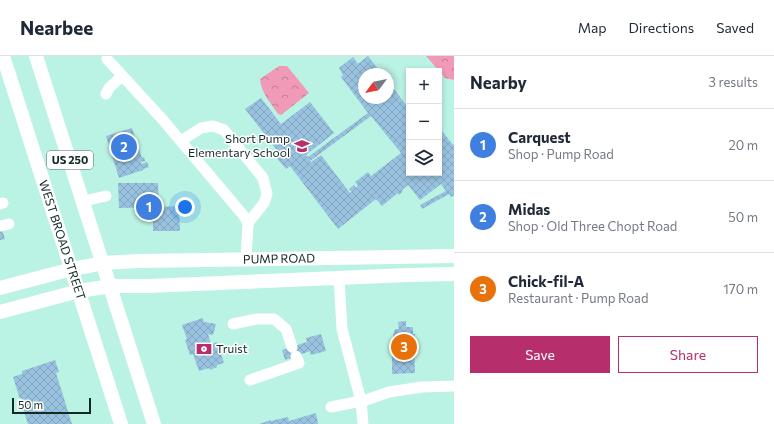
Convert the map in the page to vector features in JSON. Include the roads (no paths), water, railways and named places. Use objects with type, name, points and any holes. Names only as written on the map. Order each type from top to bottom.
[{"type":"main road","name":"WEST BROAD STREET","points":[[3,56],[122,424]]},
{"type":"main road","name":"US 250","points":[[36,56],[104,263],[154,424]]},
{"type":"main road","name":"PUMP ROAD","points":[[0,288],[72,269],[104,263],[139,261],[454,256]]},
{"type":"main road","name":"PUMP ROAD","points":[[0,312],[79,291],[111,286],[454,274]]},
{"type":"street","points":[[107,59],[147,102],[244,216],[248,223],[246,260]]},
{"type":"street","points":[[106,94],[109,88],[122,76]]},
{"type":"street","points":[[181,141],[202,128],[213,126],[224,130],[262,178],[267,194],[264,203],[248,223]]},
{"type":"street","points":[[84,201],[106,196]]},
{"type":"street","points":[[339,278],[342,328],[361,401],[363,424]]},
{"type":"street","points":[[233,324],[257,318],[274,319],[286,329],[296,355],[250,380]]},
{"type":"street","points":[[331,407],[366,400],[389,392],[422,387],[454,386]]},
{"type":"place","name":"Short Pump Elementary School","points":[[302,146]]},
{"type":"place","name":"Midas","points":[[124,147]]},
{"type":"place","name":"Carquest","points":[[149,207]]},
{"type":"place","name":"Chick-fil-A","points":[[404,347]]},
{"type":"place","name":"Truist","points":[[204,349]]}]
